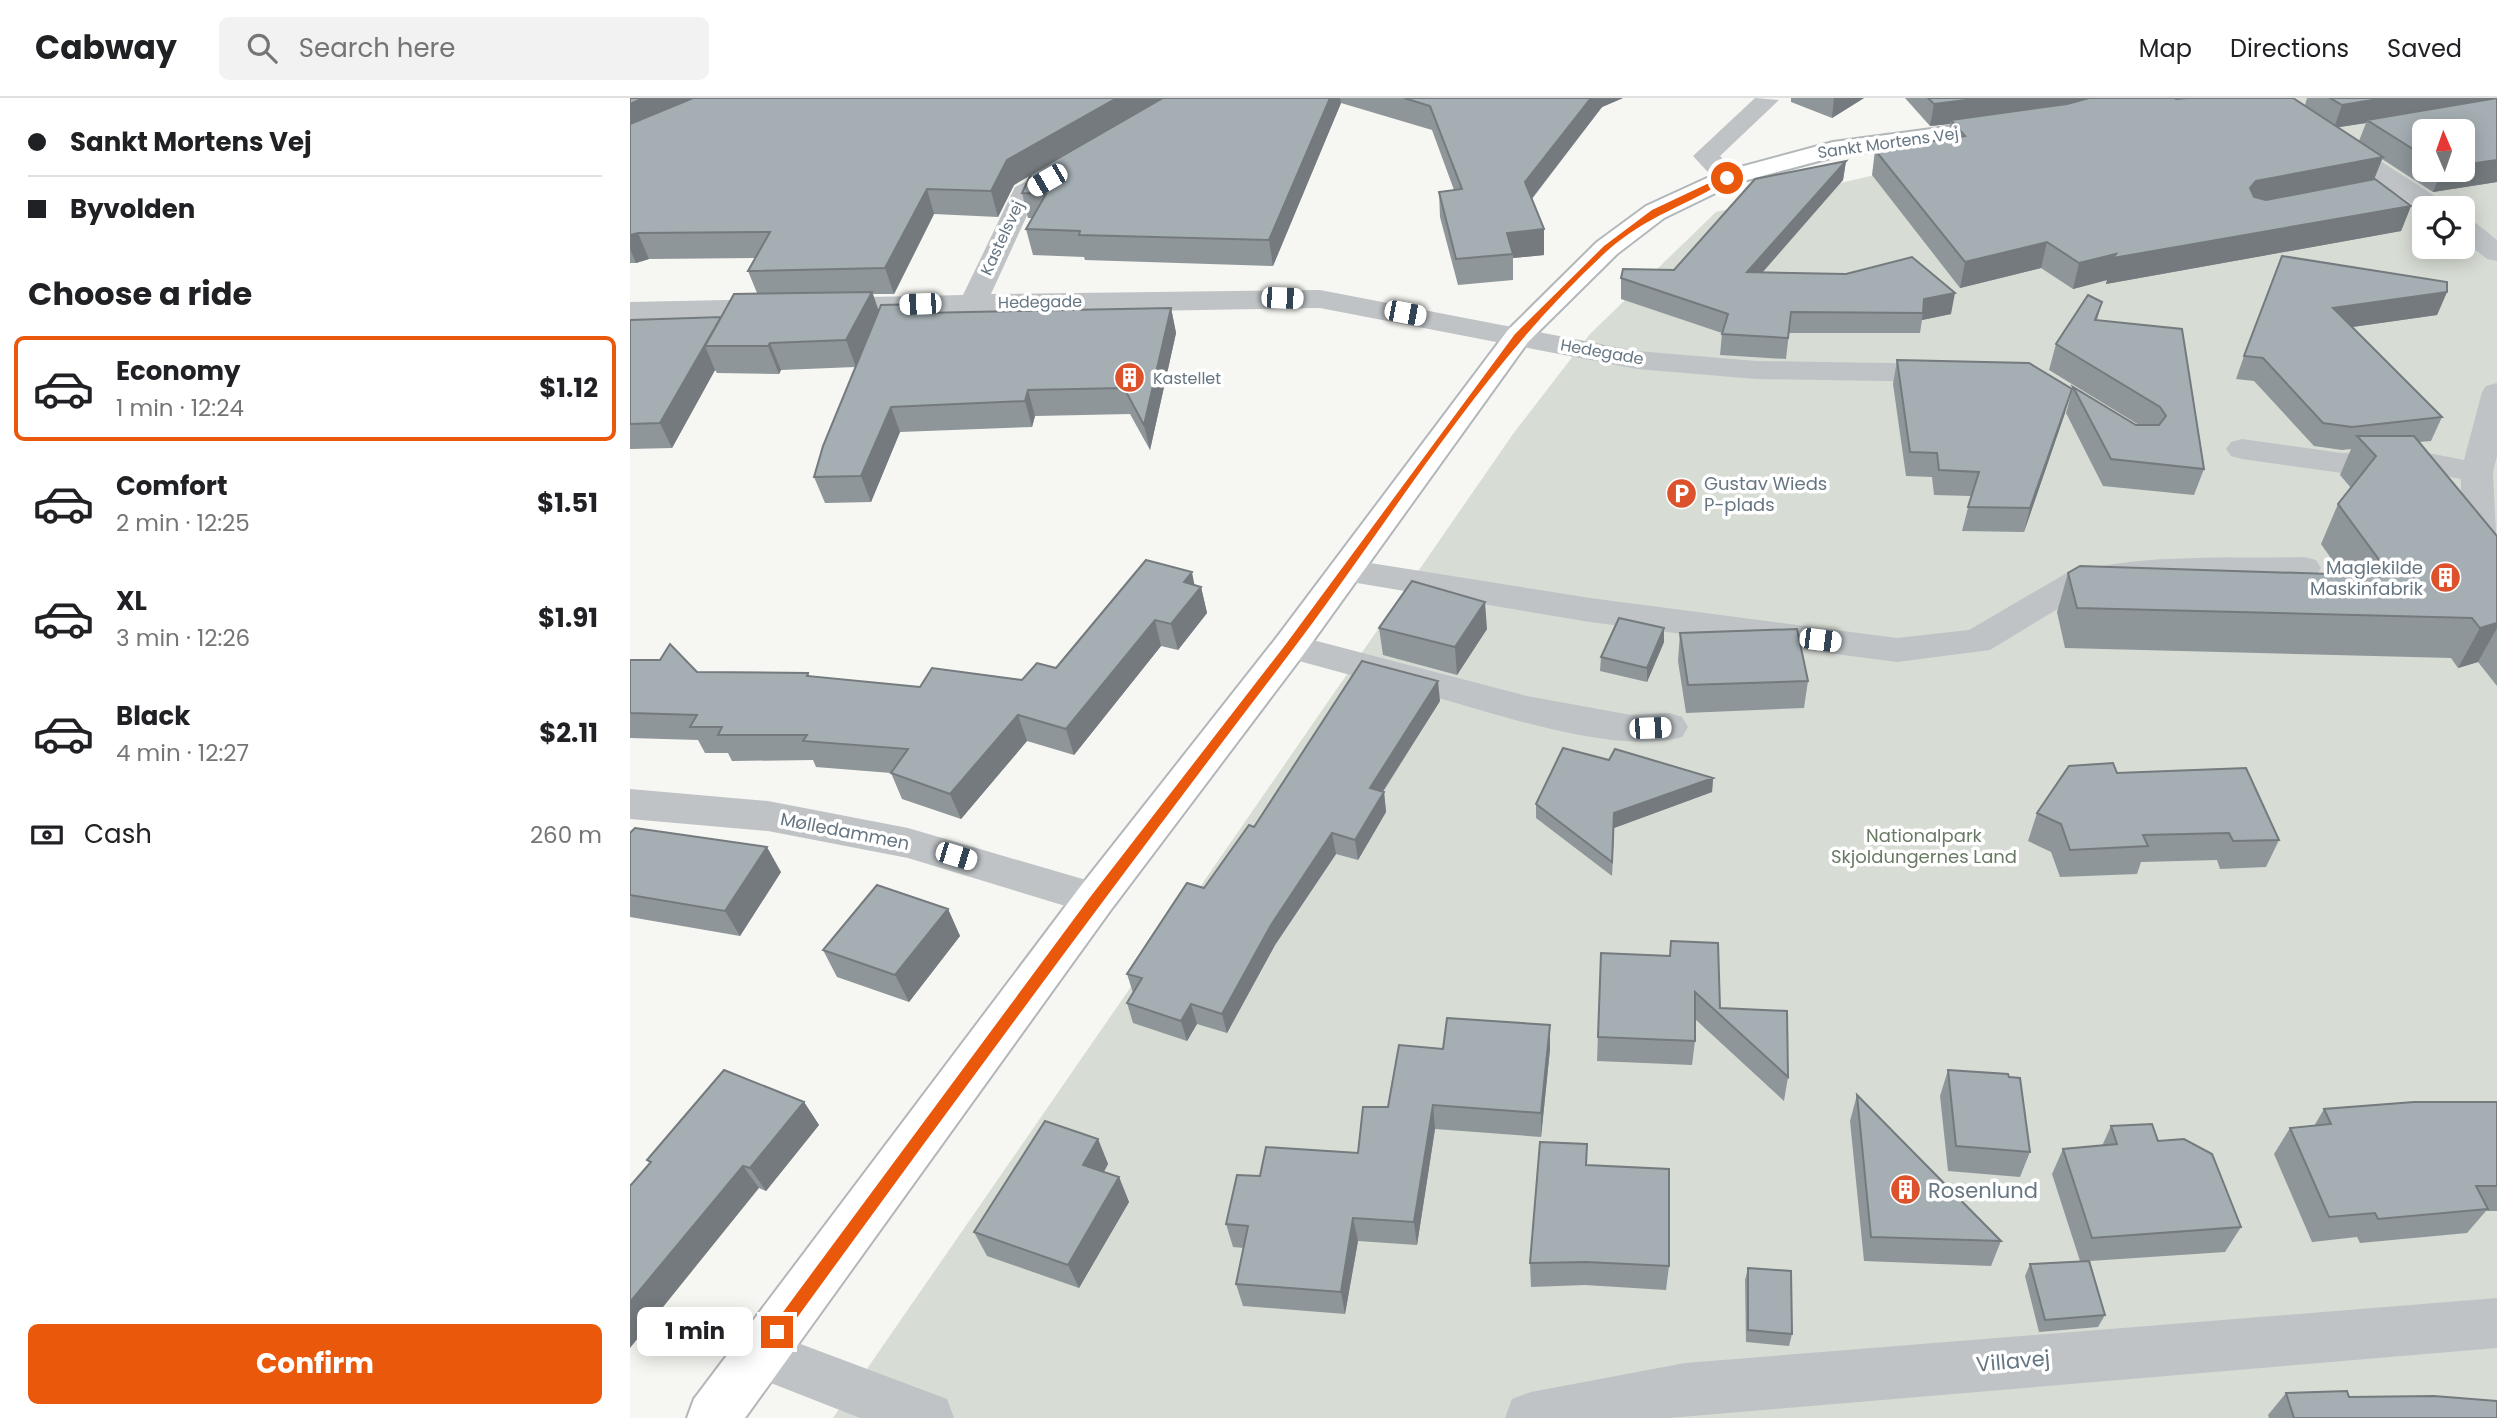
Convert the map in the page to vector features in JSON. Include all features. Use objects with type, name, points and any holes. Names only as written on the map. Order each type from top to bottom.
[{"type":"main road","name":"Sankt Mortens Vej","points":[[713,1418],[1095,899],[1290,646],[1518,336],[1607,248],[1655,212],[1727,178],[1833,150],[2022,124]]},
{"type":"street","points":[[2266,98],[2416,196]]},
{"type":"street","points":[[1727,178],[1706,156],[1767,100]]},
{"type":"street","points":[[2328,139],[2367,132]]},
{"type":"street","name":"Kastelsvej","points":[[973,303],[1024,193],[1094,152]]},
{"type":"street","points":[[2362,194],[2401,187]]},
{"type":"street","points":[[2475,236],[2497,252]]},
{"type":"street","name":"Hedegade","points":[[630,311],[1320,299],[1637,360],[1743,369],[1976,374]]},
{"type":"street","points":[[2497,392],[2477,471],[2479,514],[2497,544]]},
{"type":"street","points":[[2242,449],[2343,463],[2423,462],[2477,471]]},
{"type":"street","points":[[1345,570],[1590,610],[1897,650],[1977,641],[2077,582],[2116,574],[2304,568]]},
{"type":"street","points":[[1290,646],[1527,709],[1631,729],[1669,727]]},
{"type":"street","name":"Mølledammen","points":[[630,804],[768,816],[908,843],[1095,899]]},
{"type":"street","name":"Villavej","points":[[1531,1418],[1685,1390],[2497,1322]]},
{"type":"street","points":[[761,1354],[928,1418]]},
{"type":"green space","name":"Nationalpark Skjoldungernes Land","points":[[2206,98],[2497,98],[2497,1418],[833,1418],[1513,434],[1590,334],[1716,212]]},
{"type":"building","points":[[630,98],[643,98],[630,104]]},
{"type":"building","points":[[693,98],[1117,98],[1007,160],[991,191],[927,189],[885,268],[748,271],[770,232],[630,235],[630,124]]},
{"type":"building","points":[[1163,98],[1330,98],[1269,240],[1079,235],[1080,231],[1026,229],[1046,194],[1022,193],[1031,174]]},
{"type":"building","points":[[1404,98],[1591,98],[1525,182],[1544,229],[1507,233],[1513,254],[1456,259],[1439,192],[1462,189],[1430,106]]},
{"type":"building","points":[[1928,98],[1982,98],[1934,104]]},
{"type":"building","points":[[2089,98],[2293,98],[2383,157],[2256,181],[2250,188],[2254,197],[2266,200],[2375,179],[2411,206],[2113,258],[2116,254],[2079,263],[2047,242],[1965,262],[1875,150],[1965,136],[1951,120],[2067,104]]},
{"type":"building","points":[[2330,98],[2385,98],[2342,105]]},
{"type":"building","points":[[2497,98],[2497,160],[2475,163],[2475,119],[2412,119],[2412,148],[2367,120]]},
{"type":"building","points":[[1846,161],[1747,272],[1846,274],[1912,257],[1955,293],[1924,299],[1923,313],[1791,312],[1788,338],[1722,334],[1728,314],[1621,278],[1623,269],[1674,270],[1755,179]]},
{"type":"building","points":[[2282,256],[2447,282],[2447,292],[2333,308],[2442,417],[2352,427],[2323,423],[2263,358],[2244,356]]},
{"type":"building","points":[[872,292],[846,340],[770,343],[768,346],[705,346],[734,294]]},
{"type":"building","points":[[2088,295],[2102,302],[2095,320],[2182,329],[2204,469],[2111,459],[2073,387],[2136,425],[2159,425],[2166,416],[2160,407],[2056,344]]},
{"type":"building","points":[[924,304],[921,313],[1171,308],[1144,425],[1124,388],[1028,390],[1025,401],[891,407],[861,476],[814,477],[823,446],[881,305]]},
{"type":"building","points":[[721,317],[660,423],[630,424],[630,320]]},
{"type":"building","points":[[1897,360],[2029,363],[2072,389],[2030,508],[1968,507],[1979,472],[1939,470],[1937,453],[1910,452]]},
{"type":"building","points":[[2357,436],[2414,436],[2497,536],[2497,623],[2480,628],[2472,618],[2077,608],[2068,573],[2080,566],[2391,576],[2338,504],[2376,456]]},
{"type":"building","points":[[1146,560],[1192,572],[1184,582],[1201,587],[1171,624],[1155,620],[1066,729],[1018,715],[950,794],[891,773],[908,749],[803,741],[807,735],[718,735],[722,727],[690,727],[697,715],[630,713],[630,660],[660,660],[670,644],[697,672],[808,673],[807,676],[920,687],[932,668],[1022,680],[1037,663],[1056,668]]},
{"type":"building","points":[[1412,581],[1485,602],[1455,647],[1379,628]]},
{"type":"building","points":[[1619,618],[1664,628],[1647,668],[1601,657]]},
{"type":"building","points":[[1797,629],[1808,681],[1688,685],[1680,633]]},
{"type":"building","points":[[1362,661],[1438,681],[1370,788],[1384,792],[1355,840],[1332,833],[1271,925],[1222,1014],[1191,1004],[1181,1021],[1127,1003],[1142,978],[1127,974],[1187,883],[1204,888],[1249,825],[1254,827]]},
{"type":"building","points":[[1563,748],[1609,760],[1615,749],[1713,778],[1614,813],[1612,862],[1536,804]]},
{"type":"building","points":[[2113,763],[2117,773],[2246,768],[2279,840],[2233,841],[2229,833],[2143,835],[2148,846],[2070,850],[2061,824],[2037,813],[2069,766]]},
{"type":"building","points":[[635,828],[767,847],[725,911],[630,895],[630,833]]},
{"type":"building","points":[[877,885],[948,909],[895,975],[823,950]]},
{"type":"building","points":[[1671,941],[1718,943],[1720,1008],[1787,1011],[1788,1077],[1695,992],[1695,1041],[1598,1037],[1601,953],[1670,956]]},
{"type":"building","points":[[1447,1018],[1550,1025],[1541,1113],[1433,1105],[1414,1222],[1353,1218],[1341,1292],[1236,1284],[1248,1226],[1226,1224],[1237,1175],[1260,1176],[1266,1147],[1358,1153],[1363,1107],[1388,1107],[1399,1045],[1443,1049]]},
{"type":"building","points":[[724,1070],[804,1102],[750,1168],[743,1166],[630,1302],[630,1186],[651,1162],[647,1160]]},
{"type":"building","points":[[1948,1070],[2008,1074],[2009,1077],[2020,1078],[2030,1152],[1956,1146]]},
{"type":"building","points":[[1857,1095],[2001,1241],[1871,1237]]},
{"type":"building","points":[[2414,1102],[2497,1102],[2497,1186],[2476,1186],[2488,1209],[2378,1219],[2375,1213],[2329,1217],[2290,1128],[2331,1124],[2324,1109]]},
{"type":"building","points":[[1045,1121],[1098,1139],[1083,1165],[1119,1177],[1068,1265],[974,1232]]},
{"type":"building","points":[[2152,1124],[2158,1141],[2184,1139],[2212,1154],[2241,1227],[2092,1238],[2063,1149],[2117,1144],[2111,1126]]},
{"type":"building","points":[[1540,1142],[1587,1144],[1586,1165],[1669,1169],[1669,1266],[1586,1262],[1530,1263]]},
{"type":"building","points":[[2089,1261],[2105,1315],[2045,1320],[2030,1264]]},
{"type":"building","points":[[1748,1268],[1791,1271],[1792,1334],[1748,1330]]},
{"type":"building","points":[[2347,1391],[2349,1397],[2434,1396],[2497,1401],[2497,1418],[2294,1418],[2286,1393]]},
{"type":"place","name":"Kastellet","points":[[1130,378]]},
{"type":"place","name":"Gustav Wieds P-plads","points":[[1681,493]]},
{"type":"place","name":"Maglekilde Maskinfabrik","points":[[2446,577]]},
{"type":"place","name":"Rosenlund","points":[[1905,1190]]},
{"type":"route","points":[[777,1332],[1095,899],[1290,646],[1518,336],[1607,248],[1655,212],[1727,178]]}]
